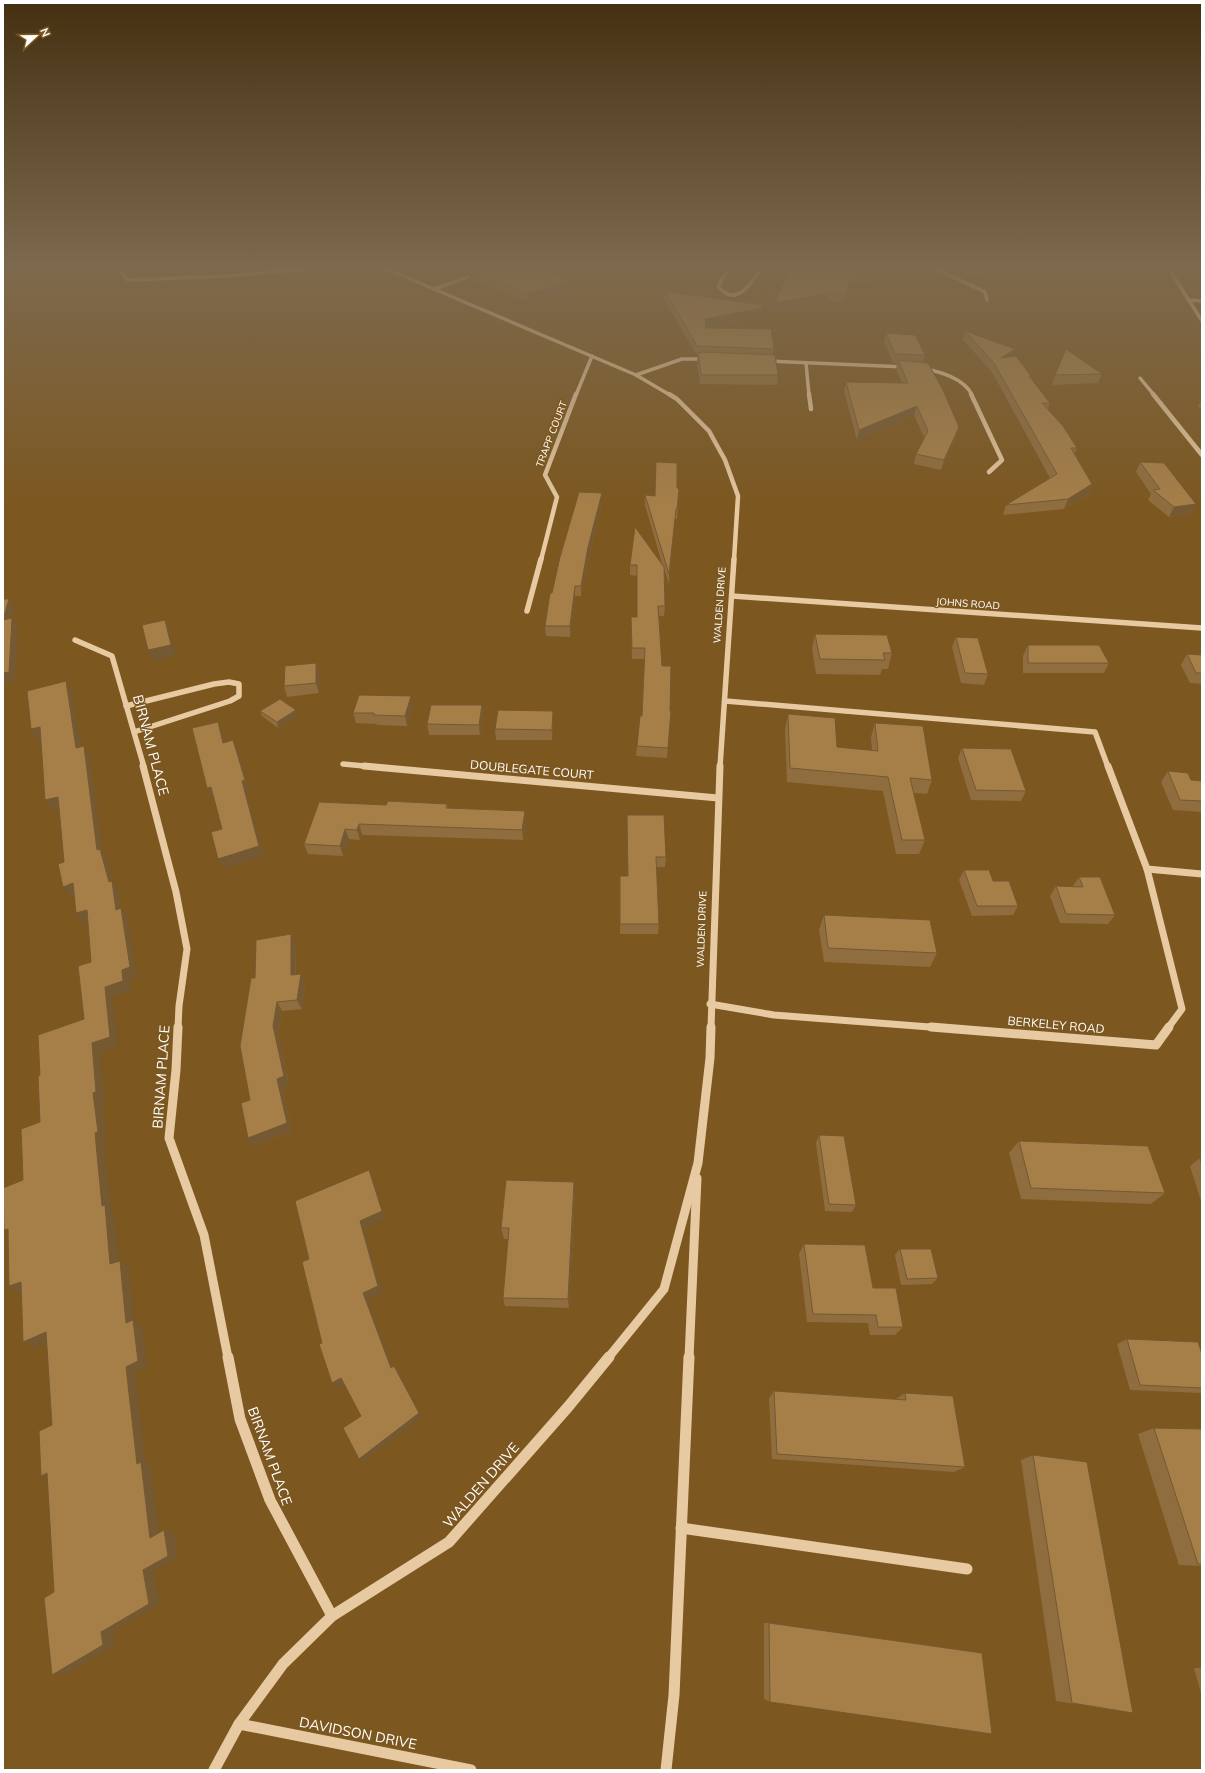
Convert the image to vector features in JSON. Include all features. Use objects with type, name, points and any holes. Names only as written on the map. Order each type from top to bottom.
[{"type":"street","name":"WALDEN DRIVE","points":[[570,347],[636,374],[677,399],[708,431],[725,460],[738,496],[718,798],[710,1004],[710,1058],[698,1163],[674,1695],[666,1770]]},
{"type":"street","name":"TRAPP COURT","points":[[527,611],[557,497],[545,476],[592,356]]},
{"type":"street","points":[[636,374],[682,359],[710,359]]},
{"type":"street","points":[[758,361],[914,367]]},
{"type":"street","points":[[806,363],[811,409]]},
{"type":"street","points":[[921,367],[942,373],[960,381],[969,389],[1002,460],[989,472]]},
{"type":"street","points":[[1140,378],[1202,456]]},
{"type":"street","name":"JOHNS ROAD","points":[[732,596],[1202,628]]},
{"type":"street","name":"BIRNAM PLACE","points":[[75,640],[112,656],[134,732],[176,892],[187,949],[179,1006],[176,1070],[169,1138],[204,1235],[240,1419],[270,1500],[332,1616]]},
{"type":"street","points":[[126,706],[214,684],[229,682],[239,684],[239,696],[230,701],[134,732]]},
{"type":"street","points":[[725,701],[1095,732],[1147,869],[1202,874]]},
{"type":"street","name":"DOUBLEGATE COURT","points":[[343,764],[718,798]]},
{"type":"street","name":"BERKELEY ROAD","points":[[710,1004],[774,1014],[1156,1045],[1182,1009],[1147,869]]},
{"type":"street","name":"WALDEN DRIVE","points":[[214,1770],[239,1724],[283,1664],[332,1616],[449,1542],[568,1407],[664,1288],[698,1163]]},
{"type":"street","points":[[681,1528],[968,1569]]},
{"type":"street","name":"DAVIDSON DRIVE","points":[[239,1724],[471,1770]]},
{"type":"building","points":[[716,347],[774,347],[774,349]]},
{"type":"building","points":[[892,347],[921,347],[925,355],[895,354]]},
{"type":"building","points":[[979,347],[1009,347],[1015,349],[1001,358],[1016,356],[1031,376],[1029,376],[1050,403],[1042,403],[1063,426],[1077,448],[1071,448],[1092,484],[1068,499],[1006,505],[1057,474],[994,363]]},
{"type":"building","points":[[1066,349],[1102,374],[1055,375]]},
{"type":"building","points":[[698,353],[775,355],[778,375],[701,375]]},
{"type":"building","points":[[898,360],[928,363],[942,388],[959,427],[944,460],[916,454],[928,431],[917,406],[859,430],[846,382],[908,383]]},
{"type":"building","points":[[656,462],[677,463],[677,488],[679,489],[669,574],[645,495],[655,496]]},
{"type":"building","points":[[1140,462],[1164,463],[1196,504],[1174,507],[1153,490],[1160,489]]},
{"type":"building","points":[[579,492],[602,493],[588,547],[581,586],[575,586],[570,626],[545,626],[550,593],[552,593],[560,557]]},
{"type":"building","points":[[635,527],[664,567],[665,606],[658,606],[662,666],[671,666],[671,711],[668,748],[637,746],[640,716],[642,716],[645,648],[632,648],[631,617],[637,617],[637,565],[630,565]]},
{"type":"building","points":[[3,599],[9,599],[3,620]]},
{"type":"building","points":[[12,618],[9,672],[3,673],[3,620]]},
{"type":"building","points":[[165,620],[171,645],[148,650],[142,625]]},
{"type":"building","points":[[815,634],[887,635],[892,653],[883,653],[885,660],[820,659]]},
{"type":"building","points":[[956,637],[978,638],[988,674],[965,673]]},
{"type":"building","points":[[1028,645],[1099,645],[1109,663],[1028,663]]},
{"type":"building","points":[[1187,654],[1202,655],[1202,673],[1196,673]]},
{"type":"building","points":[[316,663],[316,683],[284,686],[285,666]]},
{"type":"building","points":[[66,681],[76,748],[84,746],[97,850],[100,849],[109,882],[112,881],[116,910],[121,908],[130,967],[122,970],[123,981],[105,987],[110,1037],[92,1043],[96,1092],[93,1093],[98,1132],[95,1133],[102,1206],[105,1205],[110,1264],[120,1261],[126,1323],[133,1320],[138,1361],[126,1367],[137,1464],[141,1462],[150,1538],[164,1530],[168,1556],[143,1570],[149,1604],[101,1632],[103,1645],[52,1675],[44,1598],[54,1592],[47,1473],[41,1476],[39,1431],[52,1425],[46,1332],[23,1342],[21,1282],[9,1286],[8,1229],[4,1230],[3,1188],[23,1180],[21,1129],[40,1122],[38,1035],[84,1019],[78,966],[91,962],[87,910],[76,913],[73,883],[63,887],[58,864],[64,862],[58,797],[45,800],[40,727],[31,729],[27,691]]},
{"type":"building","points":[[359,695],[411,696],[405,716],[374,715],[374,713],[353,713]]},
{"type":"building","points":[[280,699],[296,710],[277,722],[260,711]]},
{"type":"building","points":[[431,705],[482,705],[479,725],[427,724]]},
{"type":"building","points":[[498,710],[553,711],[552,730],[495,729]]},
{"type":"building","points":[[788,714],[835,718],[837,747],[878,751],[875,723],[923,726],[932,780],[910,778],[925,840],[902,840],[888,777],[790,768]]},
{"type":"building","points":[[218,722],[223,743],[233,740],[245,780],[242,781],[259,846],[218,859],[211,832],[222,829],[211,787],[207,788],[192,728]]},
{"type":"building","points":[[962,748],[1011,749],[1026,791],[976,790]]},
{"type":"building","points":[[1168,771],[1188,773],[1191,780],[1202,781],[1202,801],[1180,800]]},
{"type":"building","points":[[388,801],[447,804],[446,808],[525,811],[522,830],[359,824],[357,830],[345,829],[340,846],[304,844],[319,802],[386,805]]},
{"type":"building","points":[[627,815],[664,815],[666,857],[656,857],[659,924],[620,924],[620,876],[628,876]]},
{"type":"building","points":[[964,870],[989,870],[993,881],[1009,881],[1018,906],[977,906]]},
{"type":"building","points":[[1079,877],[1100,877],[1115,915],[1066,914],[1056,886],[1083,887]]},
{"type":"building","points":[[824,915],[930,920],[937,953],[828,948]]},
{"type":"building","points":[[291,934],[291,975],[301,974],[297,1000],[277,1002],[273,1026],[284,1076],[277,1079],[287,1123],[248,1138],[241,1103],[250,1100],[240,1046],[251,978],[255,978],[256,940]]},
{"type":"building","points":[[819,1135],[844,1136],[856,1205],[829,1204]]},
{"type":"building","points":[[1019,1141],[1148,1146],[1165,1193],[1031,1188]]},
{"type":"building","points":[[369,1170],[382,1211],[360,1221],[378,1286],[363,1293],[391,1368],[394,1366],[419,1413],[359,1459],[343,1428],[361,1416],[341,1378],[332,1383],[319,1344],[322,1343],[302,1262],[309,1259],[295,1201]]},
{"type":"building","points":[[506,1180],[574,1182],[568,1299],[503,1298],[509,1228],[501,1228]]},
{"type":"building","points":[[804,1244],[865,1245],[873,1288],[896,1288],[903,1327],[878,1327],[876,1315],[813,1314]]},
{"type":"building","points":[[900,1249],[931,1249],[938,1278],[907,1279]]},
{"type":"building","points":[[1127,1339],[1198,1342],[1202,1354],[1202,1388],[1140,1385]]},
{"type":"building","points":[[774,1391],[906,1400],[905,1393],[953,1396],[965,1467],[777,1454]]},
{"type":"building","points":[[1154,1428],[1202,1429],[1202,1564],[1198,1564]]},
{"type":"building","points":[[1033,1455],[1087,1462],[1133,1713],[1072,1703]]},
{"type":"building","points":[[769,1623],[982,1653],[992,1734],[770,1702]]}]
